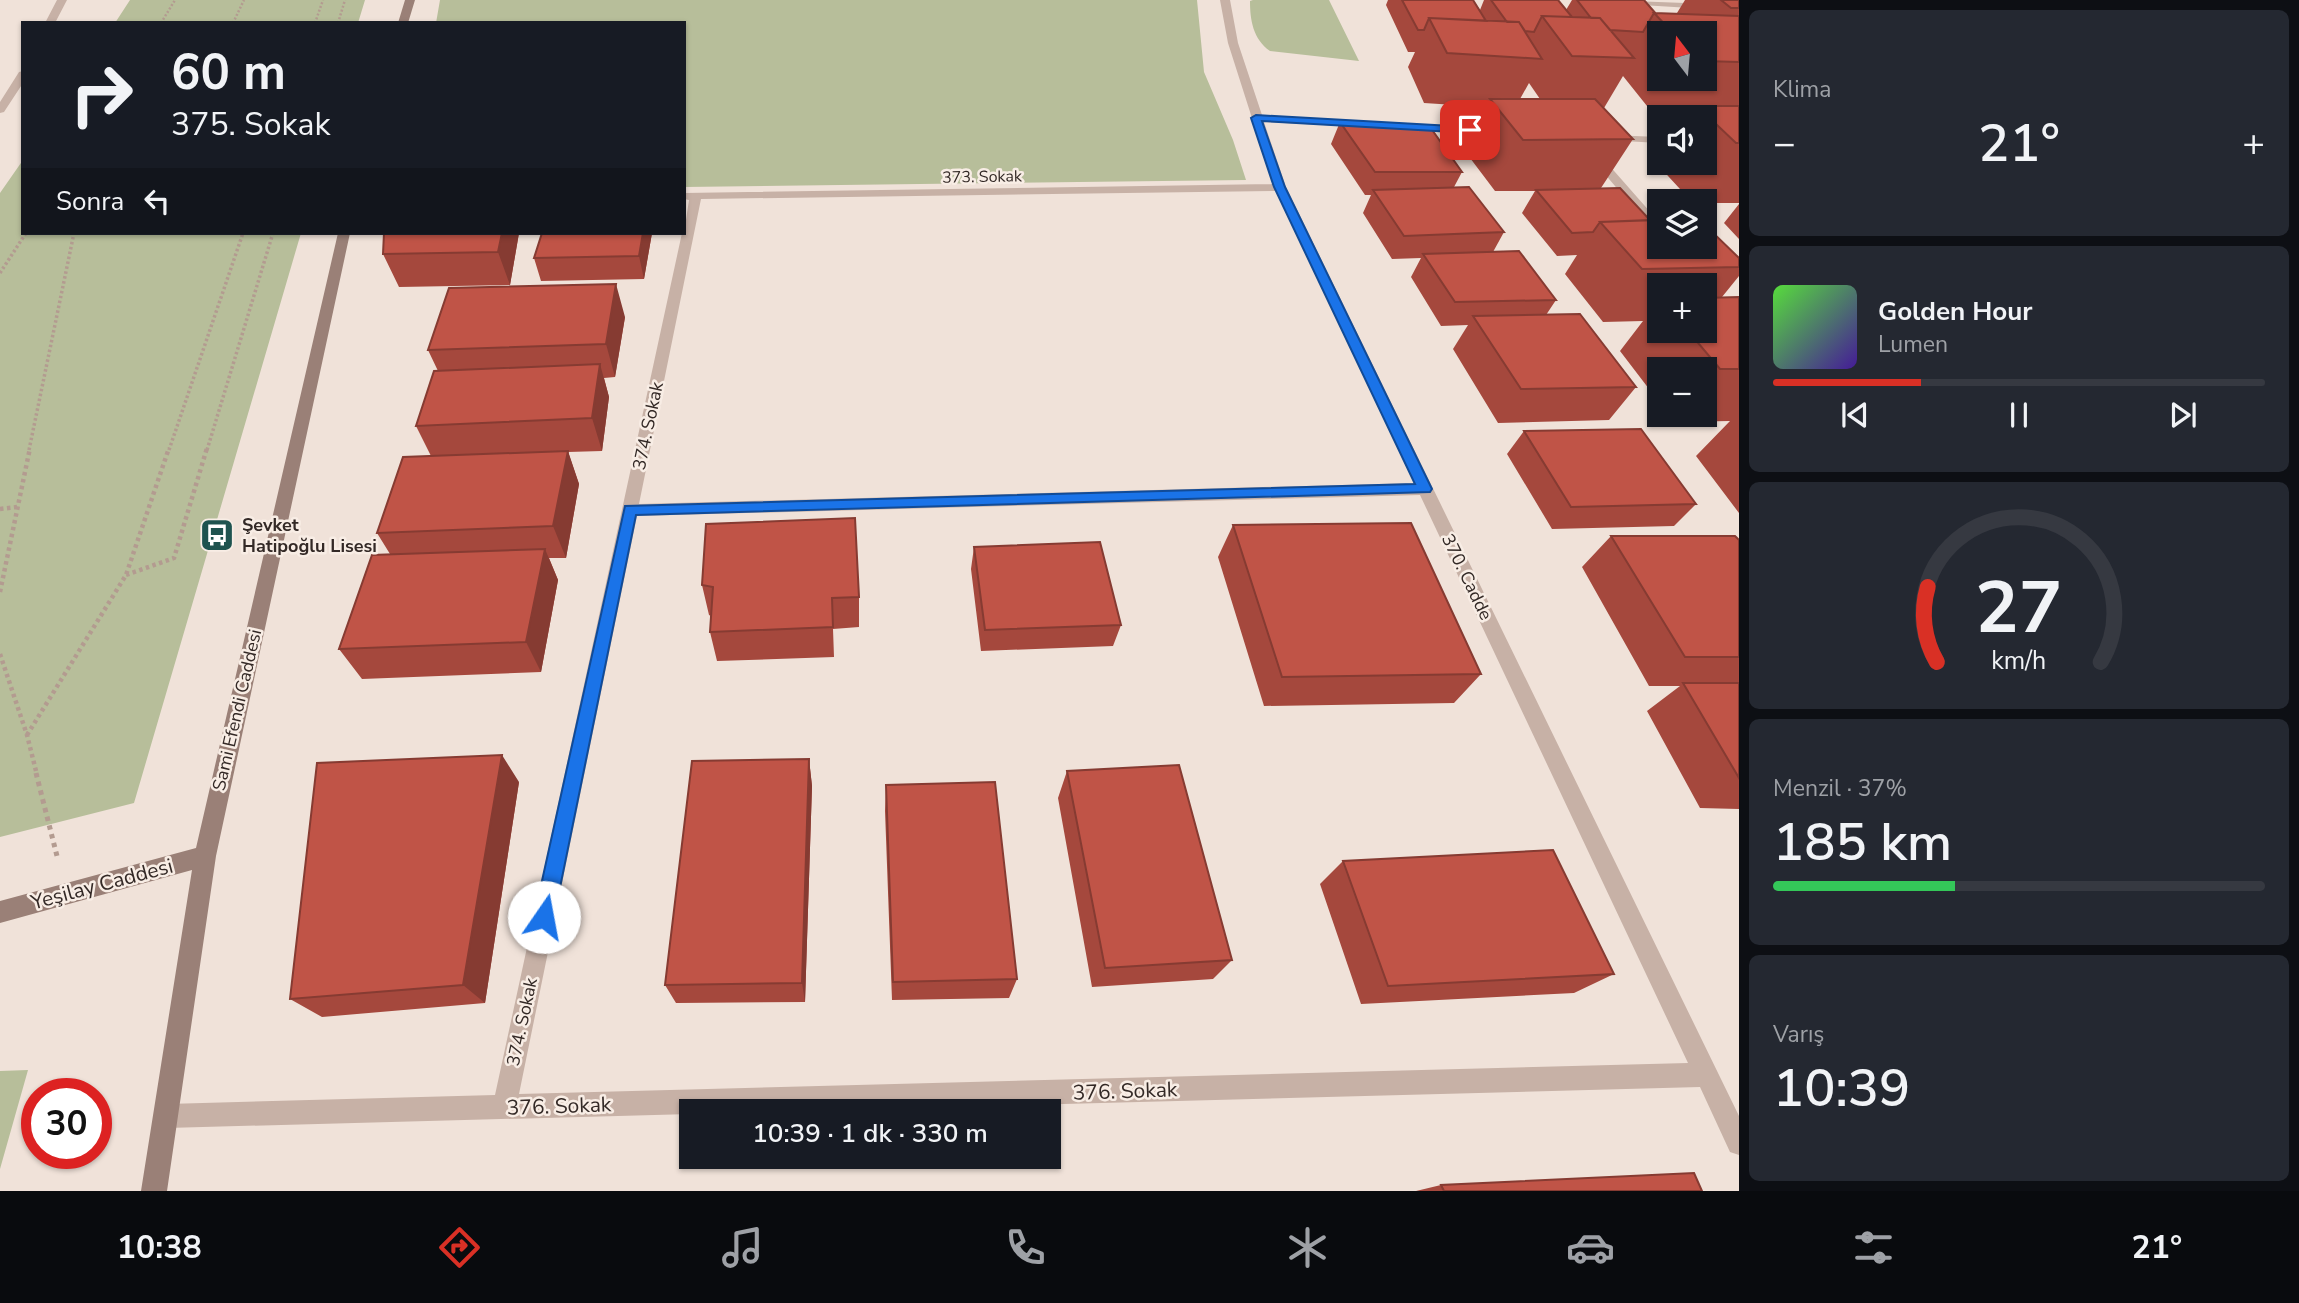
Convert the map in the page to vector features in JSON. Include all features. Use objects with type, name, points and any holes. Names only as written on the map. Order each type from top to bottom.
[{"type":"main road","points":[[404,21],[410,0]]},
{"type":"main road","name":"Sami Efendi Caddesi","points":[[154,1191],[205,856],[344,235]]},
{"type":"main road","name":"Yeşilay Caddesi","points":[[0,912],[205,856]]},
{"type":"street","points":[[51,21],[62,0]]},
{"type":"street","name":"370. Cadde","points":[[1225,0],[1233,43],[1280,187],[1739,1143]]},
{"type":"street","points":[[1609,0],[1739,8]]},
{"type":"street","points":[[0,110],[21,77]]},
{"type":"street","points":[[1256,118],[1382,125]]},
{"type":"street","points":[[1396,126],[1507,132]]},
{"type":"street","points":[[1647,140],[1588,142],[1647,215]]},
{"type":"street","name":"373. Sokak","points":[[690,196],[1280,187]]},
{"type":"street","name":"374. Sokak","points":[[686,217],[690,196]]},
{"type":"street","name":"374. Sokak","points":[[504,1108],[630,510],[683,235]]},
{"type":"street","points":[[630,510],[1424,489]]},
{"type":"street","name":"376. Sokak","points":[[167,1116],[1706,1075]]},
{"type":"path","points":[[162,21],[174,2],[184,0]]},
{"type":"path","points":[[234,21],[244,0]]},
{"type":"path","points":[[316,21],[323,0]]},
{"type":"path","points":[[339,21],[345,0]]},
{"type":"path","points":[[0,272],[25,235]]},
{"type":"path","points":[[0,592],[74,235]]},
{"type":"path","points":[[27,735],[126,575],[242,235]]},
{"type":"path","points":[[126,575],[174,558],[273,235]]},
{"type":"path","points":[[0,509],[18,507]]},
{"type":"path","points":[[0,654],[27,735],[67,894]]},
{"type":"green space","points":[[130,0],[365,0],[359,21],[116,21]]},
{"type":"green space","points":[[440,0],[1197,0],[1204,72],[1233,140],[1246,180],[686,187],[686,21],[436,21]]},
{"type":"green space","points":[[1329,0],[1359,61],[1270,51],[1260,41],[1254,29],[1250,1]]},
{"type":"green space","points":[[21,163],[21,235],[300,235],[134,803],[0,837],[0,193]]},
{"type":"green space","points":[[28,1070],[26,1078],[21,1078],[21,1095],[0,1169],[0,1071]]},
{"type":"building","points":[[1402,0],[1473,0],[1486,21],[1429,18],[1424,30],[1418,30]]},
{"type":"building","points":[[1491,0],[1558,0],[1572,17],[1542,16],[1534,32],[1525,31],[1519,22],[1507,22]]},
{"type":"building","points":[[1577,0],[1644,0],[1657,15],[1654,13],[1647,21],[1643,32],[1610,30],[1600,18],[1591,18]]},
{"type":"building","points":[[1721,0],[1739,0],[1739,8],[1731,8]]},
{"type":"building","points":[[1654,13],[1739,16],[1739,62],[1717,61],[1717,21],[1662,21]]},
{"type":"building","points":[[1542,16],[1600,18],[1634,58],[1572,56]]},
{"type":"building","points":[[1429,18],[1519,22],[1542,59],[1447,53]]},
{"type":"building","points":[[1490,99],[1595,99],[1633,139],[1523,140]]},
{"type":"building","points":[[1717,106],[1739,106],[1739,143],[1717,125]]},
{"type":"building","points":[[1340,122],[1430,127],[1462,172],[1375,172]]},
{"type":"building","points":[[1469,187],[1504,232],[1404,236],[1373,190]]},
{"type":"building","points":[[1620,188],[1647,217],[1647,220],[1600,222],[1593,232],[1572,233],[1536,190]]},
{"type":"building","points":[[1647,220],[1647,259],[1717,259],[1717,237],[1739,258],[1739,267],[1642,269],[1600,222]]},
{"type":"building","points":[[384,235],[502,235],[498,252],[383,254]]},
{"type":"building","points":[[541,235],[643,235],[639,256],[534,258]]},
{"type":"building","points":[[1519,251],[1556,300],[1455,302],[1423,254]]},
{"type":"building","points":[[616,284],[606,344],[428,350],[449,288]]},
{"type":"building","points":[[1739,297],[1739,369],[1720,369],[1717,357],[1710,357],[1698,343],[1717,343],[1717,298]]},
{"type":"building","points":[[1580,314],[1636,387],[1521,389],[1473,316]]},
{"type":"building","points":[[600,364],[592,418],[416,426],[434,371]]},
{"type":"building","points":[[1641,429],[1696,504],[1571,507],[1524,431]]},
{"type":"building","points":[[568,451],[553,526],[377,533],[403,457]]},
{"type":"building","points":[[855,518],[859,597],[832,598],[833,627],[710,632],[713,587],[702,585],[706,524]]},
{"type":"building","points":[[1411,523],[1481,674],[1282,677],[1233,525]]},
{"type":"building","points":[[1611,536],[1735,536],[1739,540],[1739,657],[1685,657]]},
{"type":"building","points":[[1100,542],[1121,625],[985,630],[974,547]]},
{"type":"building","points":[[545,549],[526,642],[339,649],[372,555]]},
{"type":"building","points":[[1683,683],[1739,683],[1739,778]]},
{"type":"building","points":[[502,755],[463,985],[290,999],[317,763]]},
{"type":"building","points":[[809,759],[802,983],[665,985],[692,761]]},
{"type":"building","points":[[1179,765],[1232,960],[1105,968],[1067,771]]},
{"type":"building","points":[[995,782],[1017,979],[893,982],[886,785]]},
{"type":"building","points":[[1553,850],[1614,974],[1388,986],[1343,861]]},
{"type":"building","points":[[1694,1173],[1702,1191],[1444,1191],[1441,1185]]},
{"type":"place","name":"Şevket Hatipoğlu Lisesi","points":[[217,535]]},
{"type":"route","points":[[544,917],[630,510],[1424,489],[1280,187],[1256,118],[1470,130]]}]
